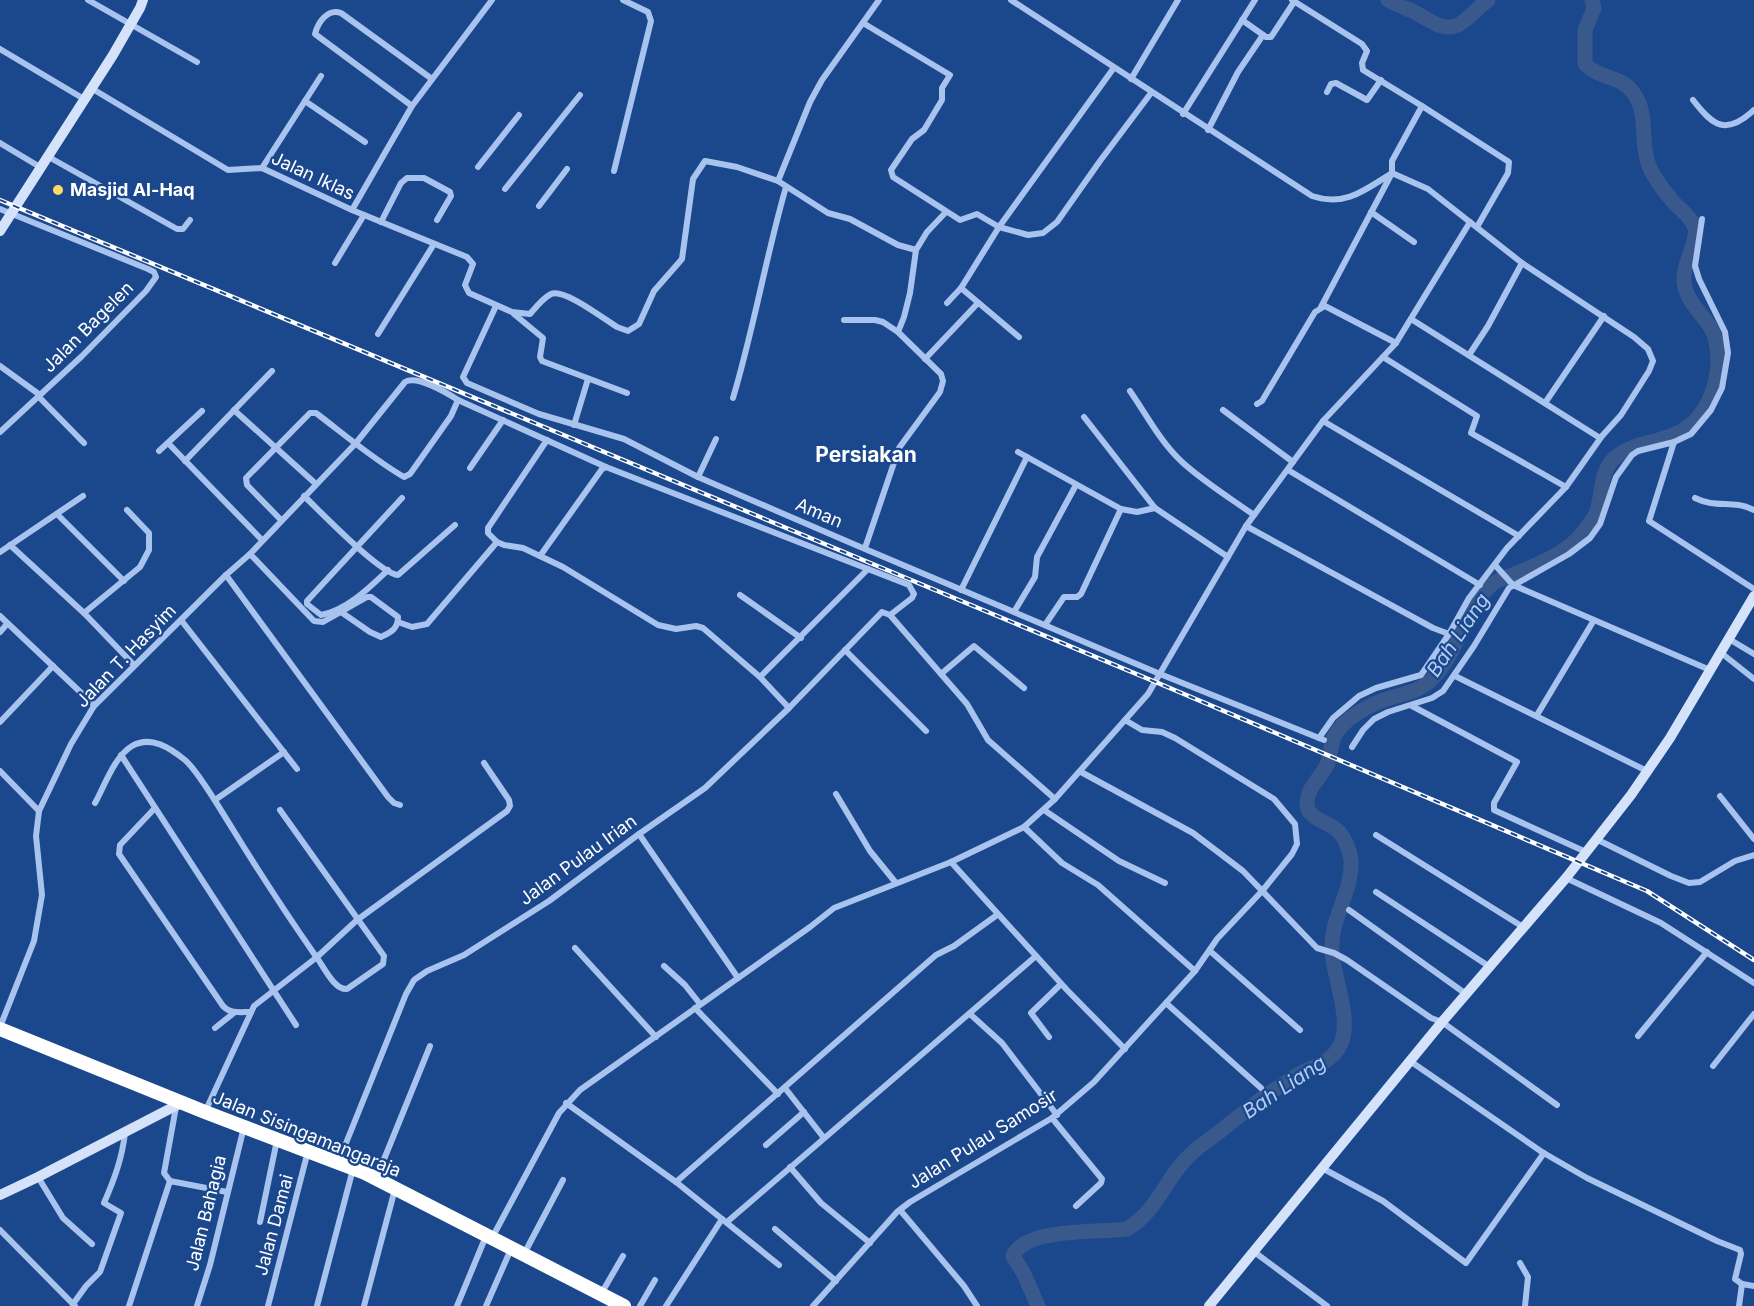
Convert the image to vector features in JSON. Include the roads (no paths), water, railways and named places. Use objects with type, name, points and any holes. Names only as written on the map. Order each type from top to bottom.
[{"type":"highway","name":"Jalan Sisingamangaraja","points":[[0,1028],[179,1104],[353,1168],[624,1306]]},
{"type":"street","points":[[88,0],[197,62]]},
{"type":"street","points":[[0,231],[130,25],[143,0]]},
{"type":"street","points":[[352,210],[412,106],[492,0]]},
{"type":"street","points":[[614,171],[651,21],[648,12],[623,0]]},
{"type":"street","points":[[778,182],[810,102],[822,81],[879,0]]},
{"type":"street","points":[[1011,0],[1113,69],[1312,196],[1325,201],[1350,198],[1392,173]]},
{"type":"street","points":[[1131,79],[1178,0]]},
{"type":"street","points":[[1183,114],[1255,0]]},
{"type":"street","points":[[1242,21],[1266,37],[1273,35],[1293,1],[1366,48],[1361,67],[1363,70],[1509,162],[1508,173],[1477,227]]},
{"type":"street","points":[[412,106],[315,34],[321,21],[335,10],[341,13],[432,79]]},
{"type":"street","points":[[863,23],[950,75],[942,88],[942,100],[924,130],[912,140],[891,170],[891,174],[946,212],[963,220],[977,214],[999,226],[1028,235],[1043,233],[1057,222],[1151,93]]},
{"type":"street","points":[[1208,130],[1238,72],[1263,35]]},
{"type":"street","points":[[0,49],[84,99]]},
{"type":"street","points":[[947,303],[961,288],[999,226],[1113,69]]},
{"type":"street","points":[[262,168],[321,76]]},
{"type":"street","points":[[1327,92],[1331,84],[1336,83],[1367,100],[1381,80]]},
{"type":"street","name":"Jalan Iklas","points":[[91,88],[228,170],[262,168],[352,210],[467,257],[473,264],[465,285],[466,290],[496,306]]},
{"type":"street","points":[[505,189],[580,95]]},
{"type":"street","points":[[1693,100],[1708,119],[1714,123],[1726,125],[1736,123],[1754,110]]},
{"type":"street","points":[[305,101],[365,142]]},
{"type":"street","points":[[1257,404],[1262,401],[1315,312],[1321,307],[1392,173],[1392,161],[1422,106]]},
{"type":"street","points":[[478,167],[519,115]]},
{"type":"street","points":[[0,143],[40,167]]},
{"type":"street","points":[[47,156],[177,229],[183,229],[190,220]]},
{"type":"street","points":[[496,306],[512,312],[530,314],[545,298],[555,293],[572,299],[617,327],[625,330],[632,329],[639,324],[654,291],[682,259],[693,179],[705,161],[737,167],[778,182],[828,213],[850,219],[898,245],[916,250]]},
{"type":"street","points":[[539,206],[567,169]]},
{"type":"street","points":[[1246,526],[1433,628],[1449,634],[1469,598],[1497,566],[1507,548],[1566,487],[1600,438],[1621,415],[1649,371],[1653,360],[1648,349],[1635,337],[1522,263],[1428,189],[1392,173]]},
{"type":"street","points":[[381,222],[401,183],[407,178],[424,178],[450,192],[452,196],[437,220]]},
{"type":"street","points":[[733,398],[786,187]]},
{"type":"street","points":[[0,209],[11,214]]},
{"type":"street","points":[[898,332],[906,309],[916,250],[927,232],[946,212]]},
{"type":"street","points":[[1371,212],[1414,242]]},
{"type":"street","name":"Jalan Bagelen","points":[[0,432],[119,320],[156,277],[154,272],[148,269],[11,214]]},
{"type":"street","points":[[335,263],[364,215]]},
{"type":"street","points":[[1352,747],[1363,730],[1374,719],[1388,712],[1432,698],[1443,691],[1455,676],[1511,583],[1569,554],[1590,538],[1603,517],[1616,477],[1632,455],[1690,435],[1711,410],[1722,388],[1728,353],[1725,332],[1695,266],[1702,219]]},
{"type":"street","points":[[457,1306],[489,1237],[566,1103],[580,1090],[834,908],[951,862],[1024,828],[1081,772],[1148,694],[1254,514],[1323,421],[1396,343],[1470,222]]},
{"type":"street","points":[[378,334],[434,244]]},
{"type":"street","points":[[1469,355],[1488,326],[1522,263]]},
{"type":"street","points":[[961,288],[1019,337]]},
{"type":"street","points":[[925,359],[978,303]]},
{"type":"street","name":"Aman","points":[[496,306],[463,377],[467,383],[539,414],[624,439],[698,477],[1160,674],[1322,739],[1333,718],[1359,696],[1376,688],[1421,675],[1449,634]]},
{"type":"street","points":[[1321,307],[1325,306],[1396,343]]},
{"type":"street","points":[[512,312],[543,338],[540,357],[542,361],[627,393]]},
{"type":"street","points":[[1545,403],[1604,316]]},
{"type":"street","points":[[1411,319],[1600,438]]},
{"type":"street","points":[[844,320],[883,322],[898,332],[941,374],[942,388],[898,448],[865,548]]},
{"type":"street","points":[[1383,357],[1477,416],[1471,434],[1566,487]]},
{"type":"street","points":[[0,366],[40,396],[84,442]]},
{"type":"street","points":[[186,461],[272,371]]},
{"type":"street","points":[[574,425],[588,379]]},
{"type":"street","name":"Jalan T. Hasyim","points":[[0,1028],[34,941],[42,895],[36,836],[39,811],[71,744],[94,705],[225,575],[250,554],[356,443],[405,382],[414,380],[458,400]]},
{"type":"street","points":[[1130,391],[1181,462],[1254,514]]},
{"type":"street","points":[[281,520],[245,481],[304,417],[313,412],[386,467],[404,477],[410,474],[424,455],[451,416],[458,400],[606,466],[868,569],[760,677]]},
{"type":"street","points":[[234,410],[316,484]]},
{"type":"street","points":[[1223,410],[1293,462]]},
{"type":"street","points":[[159,451],[202,411]]},
{"type":"street","points":[[1084,417],[1155,508],[1228,557]]},
{"type":"street","points":[[470,468],[503,420]]},
{"type":"street","points":[[1323,421],[1519,536]]},
{"type":"street","points":[[698,477],[716,439]]},
{"type":"street","points":[[547,440],[488,528],[488,533],[497,542],[523,548],[563,567],[658,625],[703,628],[760,677],[789,708]]},
{"type":"street","points":[[1674,442],[1649,521],[1754,589]]},
{"type":"street","points":[[168,443],[262,540]]},
{"type":"street","points":[[1018,452],[1121,509],[1137,512],[1155,508]]},
{"type":"street","points":[[961,590],[1027,457]]},
{"type":"street","points":[[540,556],[602,468],[606,466]]},
{"type":"street","points":[[1288,470],[1480,585]]},
{"type":"street","points":[[1014,612],[1035,578],[1037,557],[1076,485]]},
{"type":"street","points":[[0,552],[83,495]]},
{"type":"street","points":[[304,496],[357,545],[388,570],[398,575],[455,525]]},
{"type":"street","points":[[388,570],[363,592],[330,613],[321,615],[307,604],[307,601],[357,545],[402,498]]},
{"type":"street","points":[[1695,498],[1709,504],[1736,504],[1754,510]]},
{"type":"street","points":[[1045,625],[1064,597],[1077,597],[1081,594],[1121,509]]},
{"type":"street","points":[[84,613],[140,567],[149,550],[149,533],[127,510]]},
{"type":"street","points":[[57,514],[124,581]]},
{"type":"street","points":[[398,622],[412,627],[427,624],[497,542]]},
{"type":"street","points":[[10,545],[84,613],[134,665]]},
{"type":"street","points":[[250,554],[314,621],[323,622],[341,612],[371,597],[398,617],[398,622],[394,630],[381,637],[341,612]]},
{"type":"street","points":[[1497,566],[1511,583],[1710,670]]},
{"type":"street","name":"Jalan Pulau Irian","points":[[338,1164],[406,994],[414,980],[427,971],[464,955],[549,901],[705,788],[789,708],[878,615],[882,612],[890,615],[912,598],[913,589],[909,585],[868,569]]},
{"type":"street","points":[[225,575],[388,798],[400,805]]},
{"type":"street","points":[[740,595],[801,638]]},
{"type":"street","points":[[1209,1306],[1442,1022],[1566,878],[1596,839],[1670,738],[1754,596]]},
{"type":"street","points":[[890,615],[967,704],[988,740],[1055,799]]},
{"type":"street","points":[[0,616],[94,705]]},
{"type":"street","points":[[181,620],[297,769]]},
{"type":"street","points":[[1537,715],[1594,620]]},
{"type":"street","points":[[0,632],[7,624]]},
{"type":"street","points":[[1729,639],[1754,654]]},
{"type":"street","points":[[941,674],[974,646],[1024,688]]},
{"type":"street","points":[[845,650],[926,731]]},
{"type":"street","points":[[1720,652],[1754,679]]},
{"type":"street","points":[[0,722],[53,666]]},
{"type":"street","points":[[1455,676],[1647,771]]},
{"type":"street","points":[[1412,705],[1517,762],[1494,803],[1494,810],[1586,852]]},
{"type":"street","name":"Jalan Pulau Samosir","points":[[813,1306],[900,1210],[910,1202],[1055,1116],[1094,1082],[1195,971],[1217,939],[1263,890],[1292,854],[1297,844],[1295,824],[1274,799],[1175,738],[1162,732],[1143,730],[1125,720]]},
{"type":"street","points":[[95,803],[121,755],[132,746],[144,741],[156,741],[186,761],[214,800],[282,908],[337,986],[347,989],[383,964],[384,956],[280,810]]},
{"type":"street","points":[[214,800],[284,752]]},
{"type":"street","points":[[121,755],[296,1025]]},
{"type":"street","points":[[204,1112],[251,1012],[262,998],[317,957],[357,920],[507,811],[510,806],[509,800],[484,763]]},
{"type":"street","points":[[0,771],[39,811]]},
{"type":"street","points":[[1081,772],[1193,833],[1243,871],[1317,948],[1335,953],[1431,1018],[1442,1022],[1557,1105]]},
{"type":"street","points":[[836,794],[870,850],[896,883]]},
{"type":"street","points":[[1720,796],[1754,839]]},
{"type":"street","points":[[155,808],[120,845],[119,854],[223,1006],[229,1011],[251,1012]]},
{"type":"street","points":[[1044,810],[1119,861],[1164,884]]},
{"type":"street","points":[[1024,828],[1062,863],[1098,885],[1195,971]]},
{"type":"street","points":[[639,834],[738,978]]},
{"type":"street","points":[[1376,835],[1523,927]]},
{"type":"street","points":[[1596,839],[1689,883],[1700,882],[1735,861],[1754,855]]},
{"type":"street","points":[[951,862],[1061,984],[1125,1049]]},
{"type":"street","points":[[1566,878],[1661,923],[1754,983]]},
{"type":"street","points":[[1376,892],[1490,967]]},
{"type":"street","points":[[1349,910],[1466,994]]},
{"type":"street","points":[[676,1182],[936,956],[997,915]]},
{"type":"street","points":[[575,948],[656,1037]]},
{"type":"street","points":[[1210,951],[1300,1030]]},
{"type":"street","points":[[1638,1036],[1707,952]]},
{"type":"street","points":[[666,1306],[724,1220],[825,1138],[1036,956]]},
{"type":"street","points":[[664,966],[685,985],[697,1006],[778,1094]]},
{"type":"street","points":[[1048,1037],[1031,1013],[1032,1009],[1061,984]]},
{"type":"street","points":[[1166,1003],[1261,1088]]},
{"type":"street","points":[[215,1028],[235,1012]]},
{"type":"street","points":[[970,1014],[1002,1043],[1102,1179],[1101,1183],[1076,1206]]},
{"type":"street","points":[[1713,1066],[1754,1014]]},
{"type":"street","points":[[376,1180],[430,1046]]},
{"type":"street","points":[[1410,1061],[1544,1153],[1587,1178],[1740,1250],[1736,1279],[1742,1284],[1754,1286]]},
{"type":"street","points":[[785,1088],[825,1138]]},
{"type":"street","points":[[566,1103],[676,1182],[779,1265]]},
{"type":"street","points":[[0,1195],[179,1104]]},
{"type":"street","points":[[179,1104],[164,1173],[170,1181],[227,1192]]},
{"type":"street","points":[[766,1145],[804,1112]]},
{"type":"street","name":"Jalan Bahagia","points":[[197,1306],[210,1265],[244,1126]]},
{"type":"street","points":[[0,1230],[74,1305],[86,1286],[100,1272],[121,1213],[104,1203],[117,1174],[125,1133]]},
{"type":"street","points":[[260,1222],[277,1140]]},
{"type":"street","name":"Jalan Damai","points":[[268,1306],[308,1151]]},
{"type":"street","points":[[1322,1168],[1383,1201],[1466,1263],[1544,1153]]},
{"type":"street","points":[[790,1167],[821,1203],[870,1243]]},
{"type":"street","points":[[317,1306],[353,1168]]},
{"type":"street","points":[[38,1177],[63,1218],[92,1244]]},
{"type":"street","points":[[486,1306],[563,1180]]},
{"type":"street","points":[[129,1306],[170,1181]]},
{"type":"street","points":[[364,1306],[395,1188]]},
{"type":"street","points":[[900,1210],[964,1286],[977,1306]]},
{"type":"street","points":[[775,1229],[836,1281]]},
{"type":"street","points":[[1253,1251],[1318,1303],[1328,1306]]},
{"type":"street","points":[[601,1294],[623,1256]]},
{"type":"street","points":[[1520,1263],[1528,1276],[1525,1306]]},
{"type":"street","points":[[640,1306],[655,1280]]},
{"type":"street","points":[[1739,1306],[1742,1284]]},
{"type":"waterway","name":"Bah Liang","points":[[1388,0],[1445,27],[1458,25],[1488,0]]},
{"type":"waterway","name":"Bah Liang","points":[[1038,1306],[1013,1256],[1020,1247],[1032,1240],[1064,1233],[1127,1229],[1155,1203],[1175,1172],[1196,1150],[1264,1097],[1299,1074],[1325,1061],[1338,1049],[1343,1039],[1344,1014],[1333,962],[1332,938],[1349,883],[1351,860],[1347,845],[1341,835],[1311,814],[1307,802],[1310,790],[1328,764],[1334,737],[1338,730],[1350,718],[1366,708],[1418,689],[1432,679],[1448,658],[1473,608],[1492,584],[1558,554],[1572,544],[1585,529],[1596,513],[1604,475],[1611,462],[1630,448],[1667,437],[1687,427],[1705,408],[1711,395],[1717,369],[1716,342],[1710,327],[1691,302],[1684,280],[1695,228],[1660,186],[1649,166],[1641,109],[1632,91],[1621,82],[1596,72],[1585,64],[1585,30],[1594,8],[1592,0]]},
{"type":"railway","points":[[0,200],[1158,683],[1647,891],[1754,960]]},
{"type":"place","name":"Masjid Al-Haq","points":[[58,190]]},
{"type":"district","name":"Persiakan","points":[[866,455]]}]
